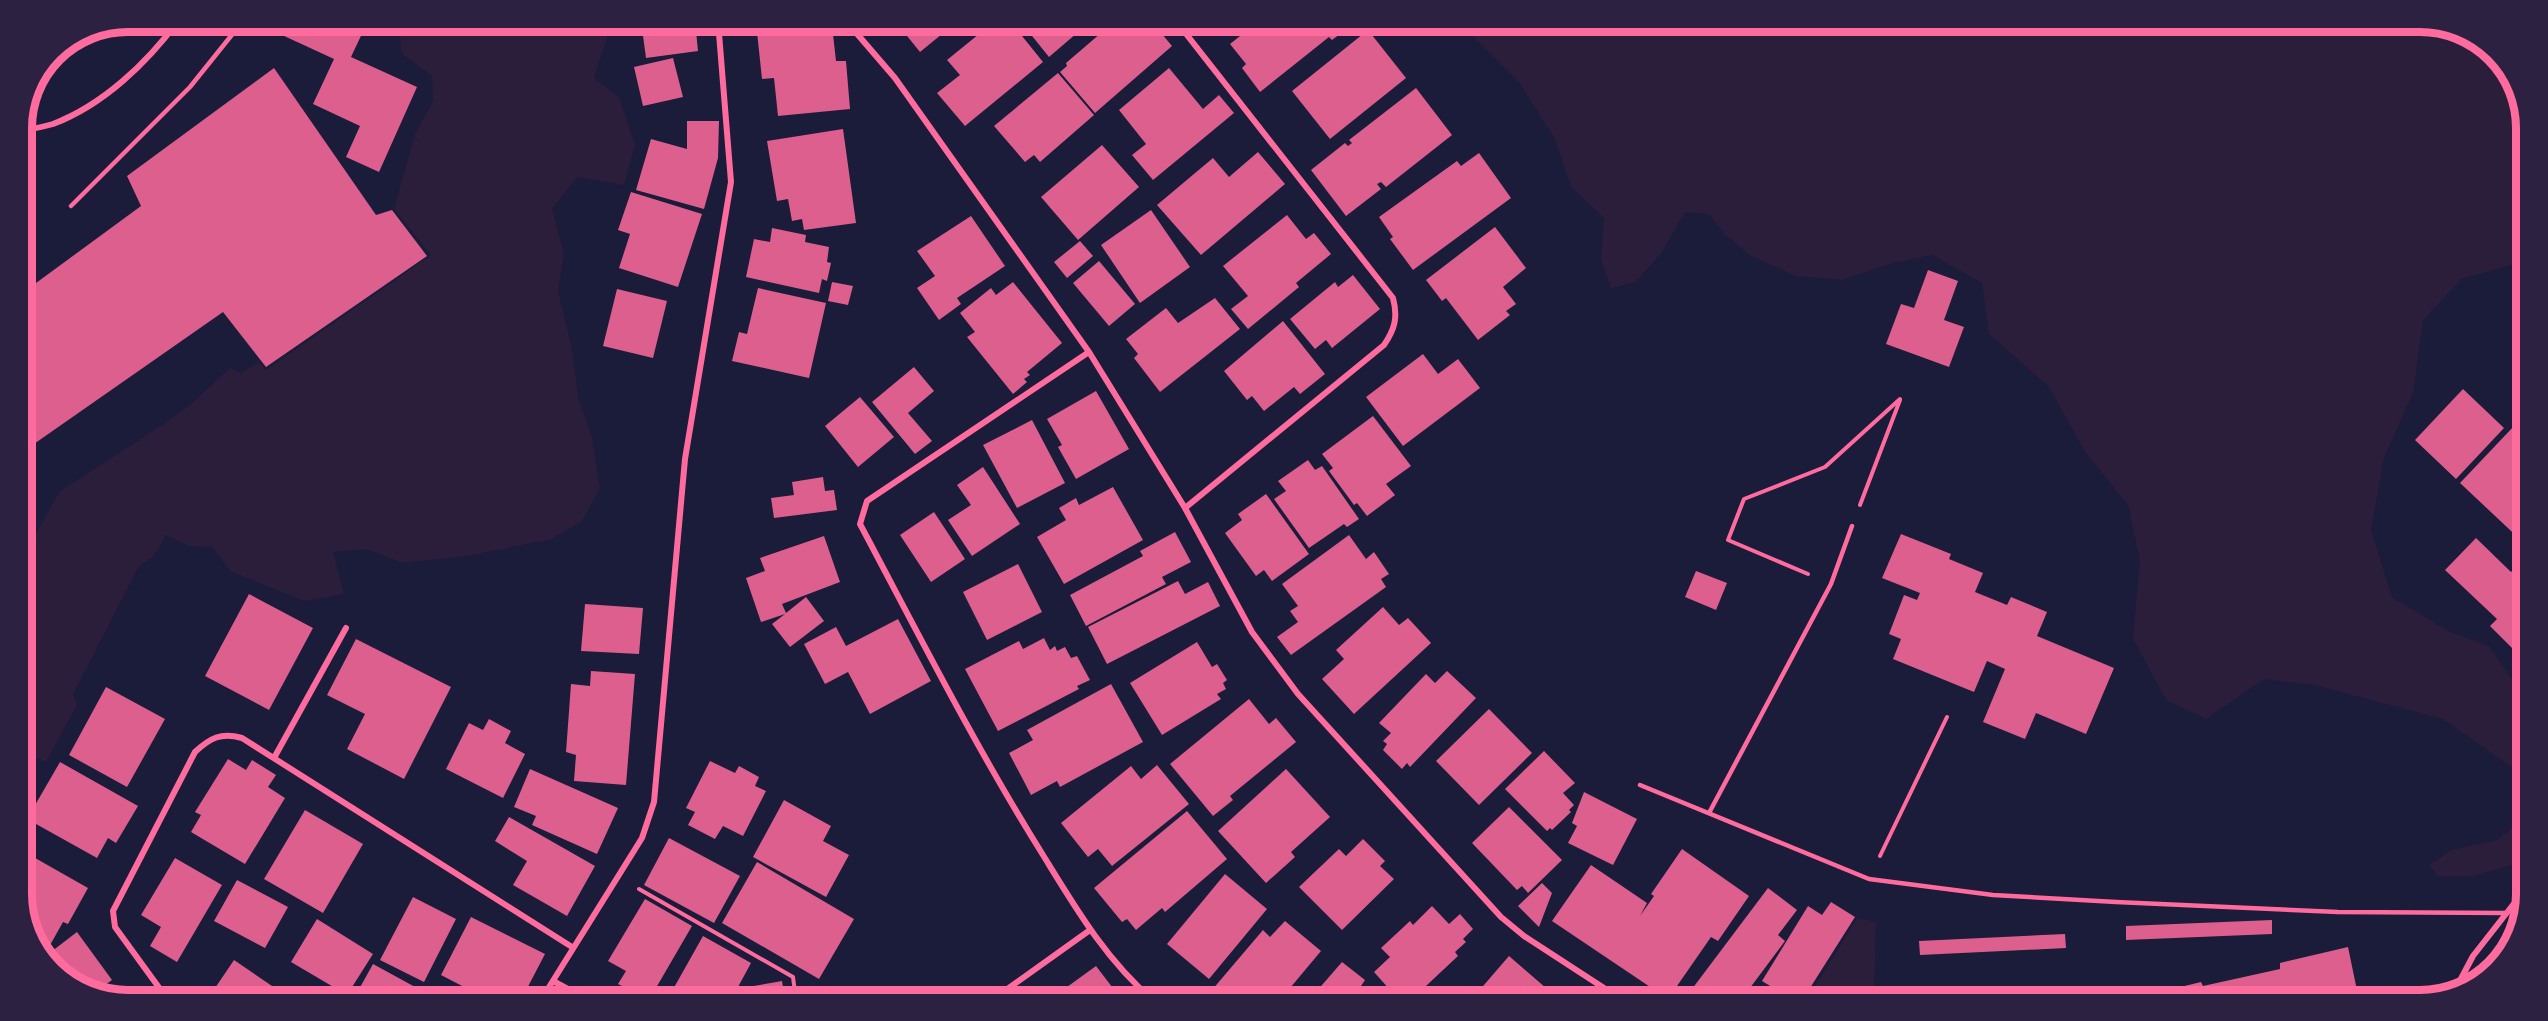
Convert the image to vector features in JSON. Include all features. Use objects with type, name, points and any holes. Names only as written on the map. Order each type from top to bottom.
[{"type":"street","points":[[32,129],[52,124],[88,106],[127,77],[170,32]]},
{"type":"street","points":[[547,990],[642,837],[654,802],[685,459],[731,182],[719,32]]},
{"type":"street","points":[[855,32],[895,78],[1089,352],[1185,508],[1252,632],[1298,694],[1501,917],[1524,936],[1607,990]]},
{"type":"street","points":[[1185,32],[1393,298],[1396,310],[1392,334],[1384,345],[1185,508]]},
{"type":"street","points":[[1089,352],[867,501],[860,524],[1003,791],[1090,930],[1141,990]]},
{"type":"street","points":[[274,758],[346,628]]},
{"type":"street","points":[[161,990],[116,927],[113,911],[195,752],[206,741],[218,735],[229,734],[242,738],[572,947]]},
{"type":"street","points":[[2460,981],[2473,956],[2516,901]]},
{"type":"street","points":[[1006,990],[1090,930]]},
{"type":"street","points":[[553,981],[570,990]]},
{"type":"lane","points":[[71,206],[190,87],[234,32]]},
{"type":"lane","points":[[1709,813],[1831,584],[1852,526]]},
{"type":"lane","points":[[1640,785],[1869,879],[1982,893],[2116,902],[2338,912],[2506,913]]},
{"type":"path","points":[[1831,584],[1728,540],[1744,499],[1825,467],[1900,399],[1852,526]]},
{"type":"path","points":[[1890,836],[1947,717]]},
{"type":"path","points":[[617,877],[793,977],[795,990]]},
{"type":"shaded area","points":[[400,32],[603,32],[608,35],[594,78],[619,97],[635,145],[624,185],[577,177],[552,209],[564,254],[558,290],[572,349],[578,397],[592,437],[600,489],[582,521],[552,539],[467,556],[403,563],[366,549],[333,552],[344,594],[304,601],[230,571],[212,547],[188,546],[166,535],[154,556],[139,566],[73,694],[77,705],[46,762],[32,756],[32,540],[59,492],[190,405],[230,368],[241,373],[259,362],[266,370],[431,255],[394,209],[414,137],[425,148],[414,136],[433,101],[432,76],[401,53]]},
{"type":"shaded area","points":[[1469,32],[2433,32],[2463,41],[2474,48],[2497,69],[2507,85],[2515,109],[2516,263],[2462,279],[2423,320],[2413,393],[2384,458],[2371,530],[2392,597],[2450,632],[2489,646],[2516,686],[2516,770],[2443,719],[2314,685],[2264,679],[2206,719],[2166,700],[2133,639],[2140,561],[2128,505],[2085,452],[2049,387],[1989,334],[1982,283],[1932,255],[1890,264],[1842,280],[1796,276],[1751,256],[1725,235],[1709,214],[1685,212],[1662,252],[1636,282],[1611,288],[1601,259],[1604,218],[1571,187],[1555,139],[1519,82]]},
{"type":"shaded area","points":[[2516,824],[2516,864],[2473,876],[2438,876],[2429,865],[2451,850],[2497,840]]},
{"type":"shaded area","points":[[1857,918],[1876,922],[1874,990],[1813,990]]},
{"type":"building","points":[[283,32],[363,32],[351,57],[417,87],[379,172],[346,157],[360,126],[313,104],[334,59],[282,35]]},
{"type":"building","points":[[642,32],[696,32],[698,51],[646,58]]},
{"type":"building","points":[[757,32],[826,32],[826,35],[833,34],[836,61],[846,61],[850,109],[778,116],[774,78],[762,79]]},
{"type":"building","points":[[904,32],[945,32],[920,52]]},
{"type":"building","points":[[981,32],[1019,32],[1043,62],[965,126],[937,93],[960,75],[947,60]]},
{"type":"building","points":[[1029,32],[1078,32],[1049,57]]},
{"type":"building","points":[[1102,32],[1160,32],[1172,46],[1095,113],[1060,72],[1067,66],[1066,63]]},
{"type":"building","points":[[1245,32],[1343,32],[1332,40],[1329,37],[1260,92],[1242,68],[1246,64],[1230,44]]},
{"type":"building","points":[[1366,32],[1370,32],[1406,78],[1330,139],[1292,91]]},
{"type":"building","points":[[673,58],[683,97],[643,106],[634,67]]},
{"type":"building","points":[[56,65],[36,99],[48,74]]},
{"type":"building","points":[[274,68],[376,215],[392,210],[427,256],[266,367],[223,312],[32,445],[32,286],[141,206],[127,176]]},
{"type":"building","points":[[1169,68],[1203,109],[1219,95],[1234,113],[1153,180],[1132,155],[1146,144],[1119,110]]},
{"type":"building","points":[[1058,73],[1094,115],[1040,162],[1034,155],[1025,162],[994,126]]},
{"type":"building","points":[[1416,88],[1452,135],[1386,187],[1381,182],[1377,184],[1381,189],[1346,216],[1311,170],[1345,143],[1348,146],[1352,143],[1349,140]]},
{"type":"building","points":[[687,121],[719,121],[718,158],[704,209],[636,190],[651,139],[687,149]]},
{"type":"building","points":[[843,129],[856,223],[804,230],[802,219],[792,221],[788,199],[777,201],[767,141]]},
{"type":"building","points":[[1102,145],[1139,187],[1078,240],[1041,197]]},
{"type":"building","points":[[1258,152],[1285,184],[1201,255],[1157,205],[1213,158],[1229,177]]},
{"type":"building","points":[[1479,153],[1511,198],[1413,270],[1390,239],[1393,237],[1379,217],[1457,161],[1461,166]]},
{"type":"building","points":[[631,192],[702,214],[678,287],[619,268],[630,234],[618,230]]},
{"type":"building","points":[[1151,210],[1190,267],[1140,303],[1101,245]]},
{"type":"building","points":[[1287,215],[1306,239],[1314,233],[1331,254],[1296,283],[1299,287],[1248,329],[1231,309],[1248,296],[1223,266]]},
{"type":"building","points":[[971,216],[1005,266],[957,298],[961,304],[939,320],[917,288],[935,276],[917,251]]},
{"type":"building","points":[[1495,227],[1526,268],[1503,287],[1516,304],[1506,311],[1510,315],[1478,340],[1446,298],[1442,301],[1426,280]]},
{"type":"building","points":[[772,228],[806,235],[805,242],[829,247],[827,262],[831,263],[827,281],[822,279],[819,293],[746,277],[754,239],[770,242]]},
{"type":"building","points":[[1080,241],[1093,256],[1067,278],[1054,262]]},
{"type":"building","points":[[1099,261],[1135,304],[1109,326],[1073,283]]},
{"type":"building","points":[[1928,270],[1958,281],[1944,320],[1964,327],[1949,367],[1886,344],[1901,304],[1914,308]]},
{"type":"building","points":[[1353,275],[1380,309],[1332,348],[1326,340],[1315,349],[1290,319],[1335,282],[1338,287]]},
{"type":"building","points":[[832,282],[853,286],[848,305],[828,301]]},
{"type":"building","points":[[1013,282],[1062,343],[1027,372],[1030,375],[1024,379],[1027,382],[1013,394],[967,337],[975,332],[960,313],[991,288],[996,295]]},
{"type":"building","points":[[758,288],[826,303],[809,378],[732,361],[739,332],[747,334]]},
{"type":"building","points":[[617,289],[667,301],[653,358],[603,346]]},
{"type":"building","points":[[1215,298],[1240,329],[1160,392],[1134,358],[1138,354],[1126,339],[1166,308],[1178,323]]},
{"type":"building","points":[[1283,321],[1325,374],[1300,394],[1294,387],[1264,411],[1252,396],[1247,400],[1224,371]]},
{"type":"building","points":[[1423,354],[1438,374],[1458,359],[1480,388],[1403,446],[1366,397]]},
{"type":"building","points":[[914,367],[934,391],[908,413],[932,441],[915,454],[872,402]]},
{"type":"building","points":[[2463,389],[2504,428],[2456,479],[2415,440]]},
{"type":"building","points":[[1096,391],[1129,449],[1076,479],[1058,447],[1062,445],[1047,419]]},
{"type":"building","points":[[860,397],[894,437],[858,467],[825,426]]},
{"type":"building","points":[[1373,416],[1411,466],[1386,484],[1395,495],[1367,516],[1357,503],[1354,505],[1329,471],[1333,468],[1322,454]]},
{"type":"building","points":[[1032,420],[1065,483],[1017,508],[983,445]]},
{"type":"building","points":[[2514,426],[2516,428],[2516,536],[2460,483]]},
{"type":"building","points":[[1308,460],[1315,470],[1322,466],[1359,519],[1347,527],[1344,524],[1309,548],[1274,499],[1286,491],[1278,481]]},
{"type":"building","points":[[983,467],[1020,524],[972,556],[948,520],[971,505],[957,485]]},
{"type":"building","points":[[823,477],[825,491],[834,490],[837,510],[774,518],[771,498],[794,495],[792,482]]},
{"type":"building","points":[[1113,487],[1143,540],[1064,584],[1037,537],[1066,520],[1059,508],[1076,498],[1079,505]]},
{"type":"building","points":[[1266,494],[1309,554],[1272,581],[1264,570],[1256,576],[1225,533],[1242,520],[1238,514]]},
{"type":"building","points":[[934,512],[965,559],[931,582],[900,535]]},
{"type":"building","points":[[1175,532],[1191,562],[1162,577],[1166,584],[1086,626],[1070,595],[1143,556],[1140,551]]},
{"type":"building","points":[[1901,534],[1951,554],[1949,559],[1983,573],[1975,592],[2007,605],[2011,597],[2047,612],[2037,636],[2114,668],[2086,734],[2036,713],[2025,739],[1983,722],[2005,669],[1987,661],[1974,692],[1893,659],[1901,639],[1889,634],[1904,595],[1917,600],[1920,593],[1882,578]]},
{"type":"building","points":[[1349,535],[1366,559],[1374,552],[1389,574],[1381,579],[1386,587],[1291,655],[1277,637],[1298,622],[1290,611],[1298,606],[1282,584]]},
{"type":"building","points":[[824,536],[840,582],[782,604],[786,613],[806,597],[824,621],[790,647],[772,624],[785,614],[761,622],[746,578],[765,571],[760,558]]},
{"type":"building","points":[[2476,538],[2511,572],[2516,567],[2516,652],[2490,626],[2497,619],[2445,570]]},
{"type":"building","points":[[1018,564],[1042,612],[987,640],[963,592]]},
{"type":"building","points":[[1696,571],[1727,583],[1716,610],[1685,597]]},
{"type":"building","points":[[1178,581],[1185,594],[1208,582],[1220,606],[1107,664],[1088,627]]},
{"type":"building","points":[[249,594],[313,628],[269,710],[205,676]]},
{"type":"building","points":[[585,604],[643,608],[639,654],[581,651]]},
{"type":"building","points":[[1383,607],[1399,625],[1408,618],[1431,643],[1354,714],[1322,679],[1344,659],[1336,650]]},
{"type":"building","points":[[898,619],[931,681],[870,714],[848,672],[825,684],[804,644],[836,627],[846,646]]},
{"type":"building","points":[[1044,638],[1050,650],[1055,646],[1057,651],[1065,647],[1071,658],[1077,656],[1090,680],[1077,686],[1079,689],[998,731],[965,669],[1019,641],[1023,649]]},
{"type":"building","points":[[356,639],[451,687],[404,779],[347,749],[365,714],[327,695]]},
{"type":"building","points":[[1197,642],[1212,667],[1217,664],[1227,680],[1223,683],[1226,689],[1217,694],[1221,699],[1162,735],[1130,683]]},
{"type":"building","points":[[591,671],[635,674],[626,785],[574,781],[576,755],[566,752],[571,684],[590,686]]},
{"type":"building","points":[[1447,671],[1476,698],[1410,767],[1407,763],[1402,769],[1383,750],[1387,744],[1383,741],[1391,733],[1379,723],[1426,674],[1435,683]]},
{"type":"building","points":[[1111,684],[1143,742],[1060,787],[1057,781],[1031,795],[1009,753],[1033,740],[1027,730]]},
{"type":"building","points":[[106,687],[165,719],[127,787],[69,755]]},
{"type":"building","points":[[1249,699],[1269,724],[1276,718],[1296,742],[1230,796],[1233,800],[1213,816],[1170,764]]},
{"type":"building","points":[[1489,709],[1532,753],[1479,805],[1436,761]]},
{"type":"building","points":[[489,719],[511,731],[505,743],[525,754],[503,798],[446,769],[469,723],[483,730]]},
{"type":"building","points":[[1544,751],[1575,783],[1563,793],[1574,805],[1569,810],[1571,812],[1552,830],[1550,828],[1547,831],[1505,789]]},
{"type":"building","points":[[228,759],[246,770],[252,760],[276,775],[268,787],[285,798],[245,864],[191,832],[201,815],[195,812]]},
{"type":"building","points":[[710,761],[735,773],[739,766],[759,777],[755,786],[766,791],[743,836],[723,826],[715,839],[688,825],[695,812],[686,808]]},
{"type":"building","points":[[60,762],[138,806],[116,843],[108,838],[97,858],[32,822],[32,810]]},
{"type":"building","points":[[1157,765],[1189,804],[1112,866],[1098,849],[1088,857],[1061,823],[1131,766],[1141,779]]},
{"type":"building","points":[[530,769],[618,808],[597,854],[532,825],[536,816],[514,807]]},
{"type":"building","points":[[1286,769],[1330,817],[1291,852],[1295,857],[1266,883],[1218,831]]},
{"type":"building","points":[[1584,792],[1637,819],[1613,865],[1568,843],[1577,826],[1572,823]]},
{"type":"building","points":[[784,800],[831,826],[823,841],[849,855],[826,897],[753,857]]},
{"type":"building","points":[[1509,807],[1562,860],[1528,893],[1522,886],[1517,890],[1472,843]]},
{"type":"building","points":[[305,810],[363,844],[323,913],[264,879]]},
{"type":"building","points":[[1187,811],[1227,859],[1165,912],[1162,908],[1136,930],[1127,919],[1122,922],[1094,888]]},
{"type":"building","points":[[509,817],[595,866],[567,916],[513,885],[527,861],[495,841]]},
{"type":"building","points":[[669,838],[740,876],[714,923],[644,885]]},
{"type":"building","points":[[1363,839],[1385,861],[1380,866],[1394,879],[1342,930],[1299,887],[1339,849],[1346,856]]},
{"type":"building","points":[[1682,849],[1749,896],[1718,941],[1711,937],[1674,990],[1655,990],[1552,921],[1591,865],[1647,903],[1640,916],[1654,896],[1651,894]]},
{"type":"building","points":[[32,856],[88,888],[68,924],[63,922],[49,947],[41,936],[33,912]]},
{"type":"building","points":[[175,858],[222,885],[177,962],[150,946],[161,927],[141,915]]},
{"type":"building","points":[[757,862],[854,919],[819,979],[722,923]]},
{"type":"building","points":[[1225,874],[1267,909],[1209,979],[1167,944]]},
{"type":"building","points":[[237,880],[288,907],[265,948],[214,921]]},
{"type":"building","points":[[1542,883],[1552,893],[1539,927],[1518,906]]},
{"type":"building","points":[[1768,888],[1797,910],[1778,935],[1785,941],[1748,990],[1691,990]]},
{"type":"building","points":[[413,897],[456,919],[424,982],[380,960]]},
{"type":"building","points":[[645,899],[692,926],[655,990],[630,990],[618,984],[626,971],[608,961]]},
{"type":"building","points":[[1831,902],[1855,917],[1810,988],[1806,986],[1804,990],[1777,990],[1762,981],[1808,906],[1822,915]]},
{"type":"building","points":[[1432,906],[1449,924],[1460,914],[1473,929],[1463,939],[1466,942],[1455,952],[1458,956],[1422,990],[1390,990],[1374,972],[1390,957],[1381,948],[1410,921],[1413,925]]},
{"type":"building","points":[[471,917],[545,954],[526,990],[470,990],[441,975]]},
{"type":"building","points":[[317,919],[373,954],[350,990],[339,990],[291,962]]},
{"type":"building","points":[[2272,920],[2272,934],[2126,940],[2126,926]]},
{"type":"building","points":[[1285,921],[1321,951],[1288,990],[1212,990],[1263,930],[1270,937]]},
{"type":"building","points":[[77,932],[112,980],[103,986],[79,977],[51,952]]},
{"type":"building","points":[[2065,934],[2066,948],[1920,955],[1919,941]]},
{"type":"building","points":[[703,936],[751,963],[736,990],[673,990]]},
{"type":"building","points":[[2348,947],[2357,990],[2168,990],[2201,982],[2203,986],[2280,969],[2280,963]]},
{"type":"building","points":[[1509,956],[1546,988],[1544,990],[1480,990]]},
{"type":"building","points":[[234,960],[278,990],[214,990]]},
{"type":"building","points":[[1342,962],[1365,980],[1361,986],[1366,990],[1318,990]]},
{"type":"building","points":[[373,964],[417,988],[416,990],[359,990]]},
{"type":"building","points":[[1096,966],[1114,990],[1063,990]]},
{"type":"building","points":[[782,981],[783,990],[742,990],[742,988]]}]
